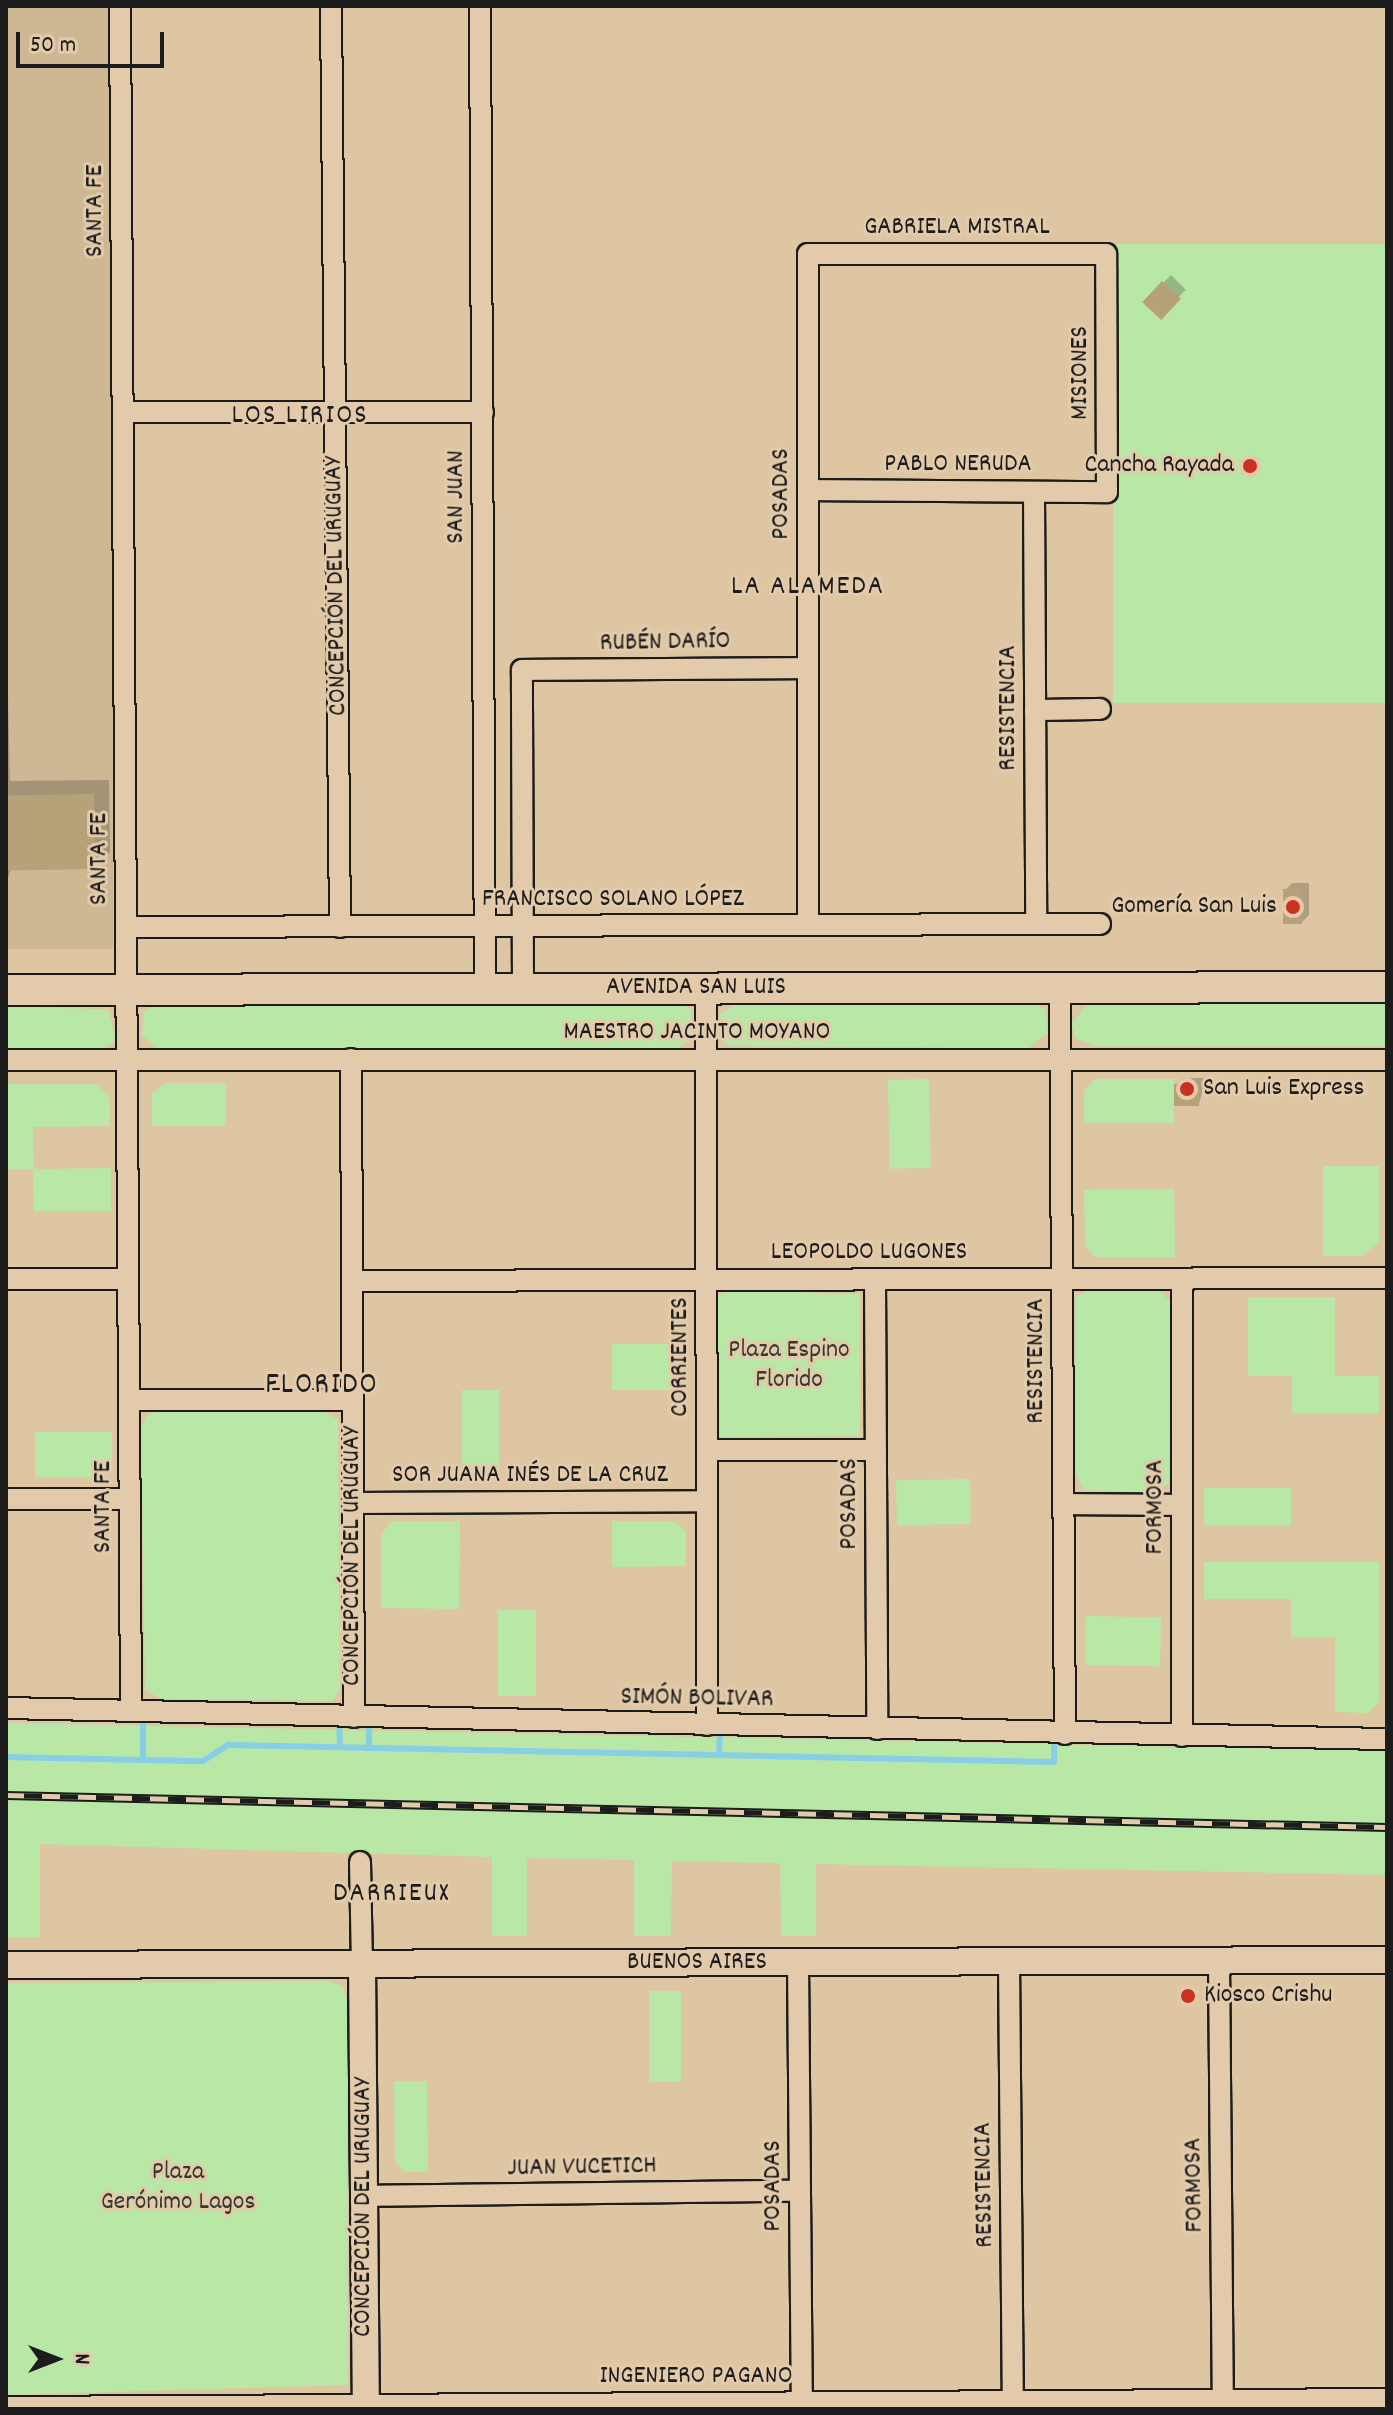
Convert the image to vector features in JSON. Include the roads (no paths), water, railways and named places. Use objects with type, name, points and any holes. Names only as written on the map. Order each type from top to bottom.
[{"type":"main road","name":"AVENIDA SAN LUIS","points":[[6,990],[1387,987]]},
{"type":"street","name":"SANTA FE","points":[[120,6],[131,1711]]},
{"type":"street","name":"CONCEPCIÓN DEL URUGUAY","points":[[331,6],[340,927]]},
{"type":"street","name":"SAN JUAN","points":[[480,6],[485,989]]},
{"type":"street","name":"GABRIELA MISTRAL","points":[[808,254],[1106,254]]},
{"type":"street","name":"POSADAS","points":[[808,254],[808,925]]},
{"type":"street","name":"MISIONES","points":[[1106,254],[1107,492]]},
{"type":"street","points":[[123,412],[483,412]]},
{"type":"street","name":"PABLO NERUDA","points":[[808,490],[1107,492]]},
{"type":"street","name":"RESISTENCIA","points":[[1034,492],[1036,924]]},
{"type":"street","name":"RUBÉN DARÍO","points":[[523,926],[522,670],[808,668]]},
{"type":"street","points":[[1035,710],[1100,709]]},
{"type":"street","name":"FRANCISCO SOLANO LÓPEZ","points":[[126,927],[1100,924]]},
{"type":"street","points":[[523,926],[523,988]]},
{"type":"street","name":"RESISTENCIA","points":[[1060,987],[1065,1734]]},
{"type":"street","name":"CORRIENTES","points":[[706,988],[707,1725]]},
{"type":"street","name":"CONCEPCIÓN DEL URUGUAY","points":[[351,1059],[354,1717]]},
{"type":"street","name":"MAESTRO JACINTO MOYANO","points":[[6,1060],[1387,1060]]},
{"type":"street","name":"LEOPOLDO LUGONES","points":[[352,1281],[1387,1278]]},
{"type":"street","points":[[6,1279],[128,1279]]},
{"type":"street","name":"POSADAS","points":[[875,1279],[877,1729]]},
{"type":"street","name":"FORMOSA","points":[[1182,1279],[1182,1736]]},
{"type":"street","points":[[129,1400],[353,1400]]},
{"type":"street","points":[[707,1450],[876,1450]]},
{"type":"street","points":[[6,1499],[130,1499]]},
{"type":"street","name":"SOR JUANA INÉS DE LA CRUZ","points":[[353,1503],[707,1501]]},
{"type":"street","points":[[1064,1504],[1182,1505]]},
{"type":"street","name":"SIMÓN BOLIVAR","points":[[6,1708],[1387,1739]]},
{"type":"street","name":"CONCEPCIÓN DEL URUGUAY","points":[[360,1862],[366,2407]]},
{"type":"street","name":"BUENOS AIRES","points":[[6,1965],[1387,1960]]},
{"type":"street","name":"RESISTENCIA","points":[[1009,1961],[1013,2405]]},
{"type":"street","name":"FORMOSA","points":[[1219,1961],[1223,2405]]},
{"type":"street","name":"POSADAS","points":[[798,1962],[802,2406]]},
{"type":"street","name":"JUAN VUCETICH","points":[[364,2196],[800,2191]]},
{"type":"street","name":"INGENIERO PAGANO","points":[[6,2407],[1223,2405],[1387,2399]]},
{"type":"waterway","points":[[143,1715],[143,1760]]},
{"type":"waterway","points":[[339,1720],[340,1747]]},
{"type":"waterway","points":[[369,1720],[369,1748]]},
{"type":"waterway","points":[[719,1755],[720,1729]]},
{"type":"waterway","points":[[6,1757],[203,1761],[228,1745],[1054,1762],[1054,1734]]},
{"type":"railway","points":[[6,1795],[1387,1827]]},
{"type":"place","name":"Cancha Rayada","points":[[1250,466]]},
{"type":"place","name":"Gomería San Luis","points":[[1293,907]]},
{"type":"place","name":"San Luis Express","points":[[1187,1089]]},
{"type":"place","name":"Kiosco Crishu","points":[[1188,1996]]},
{"type":"district","name":"LOS LIRIOS","points":[[300,417]]},
{"type":"district","name":"LA ALAMEDA","points":[[808,588]]},
{"type":"district","name":"FLORIDO","points":[[322,1387]]},
{"type":"district","name":"DARRIEUX","points":[[392,1895]]},
{"type":"park label","name":"Plaza Espino Florido","points":[[789,1366]]},
{"type":"park label","name":"Plaza Gerónimo Lagos","points":[[178,2188]]}]
